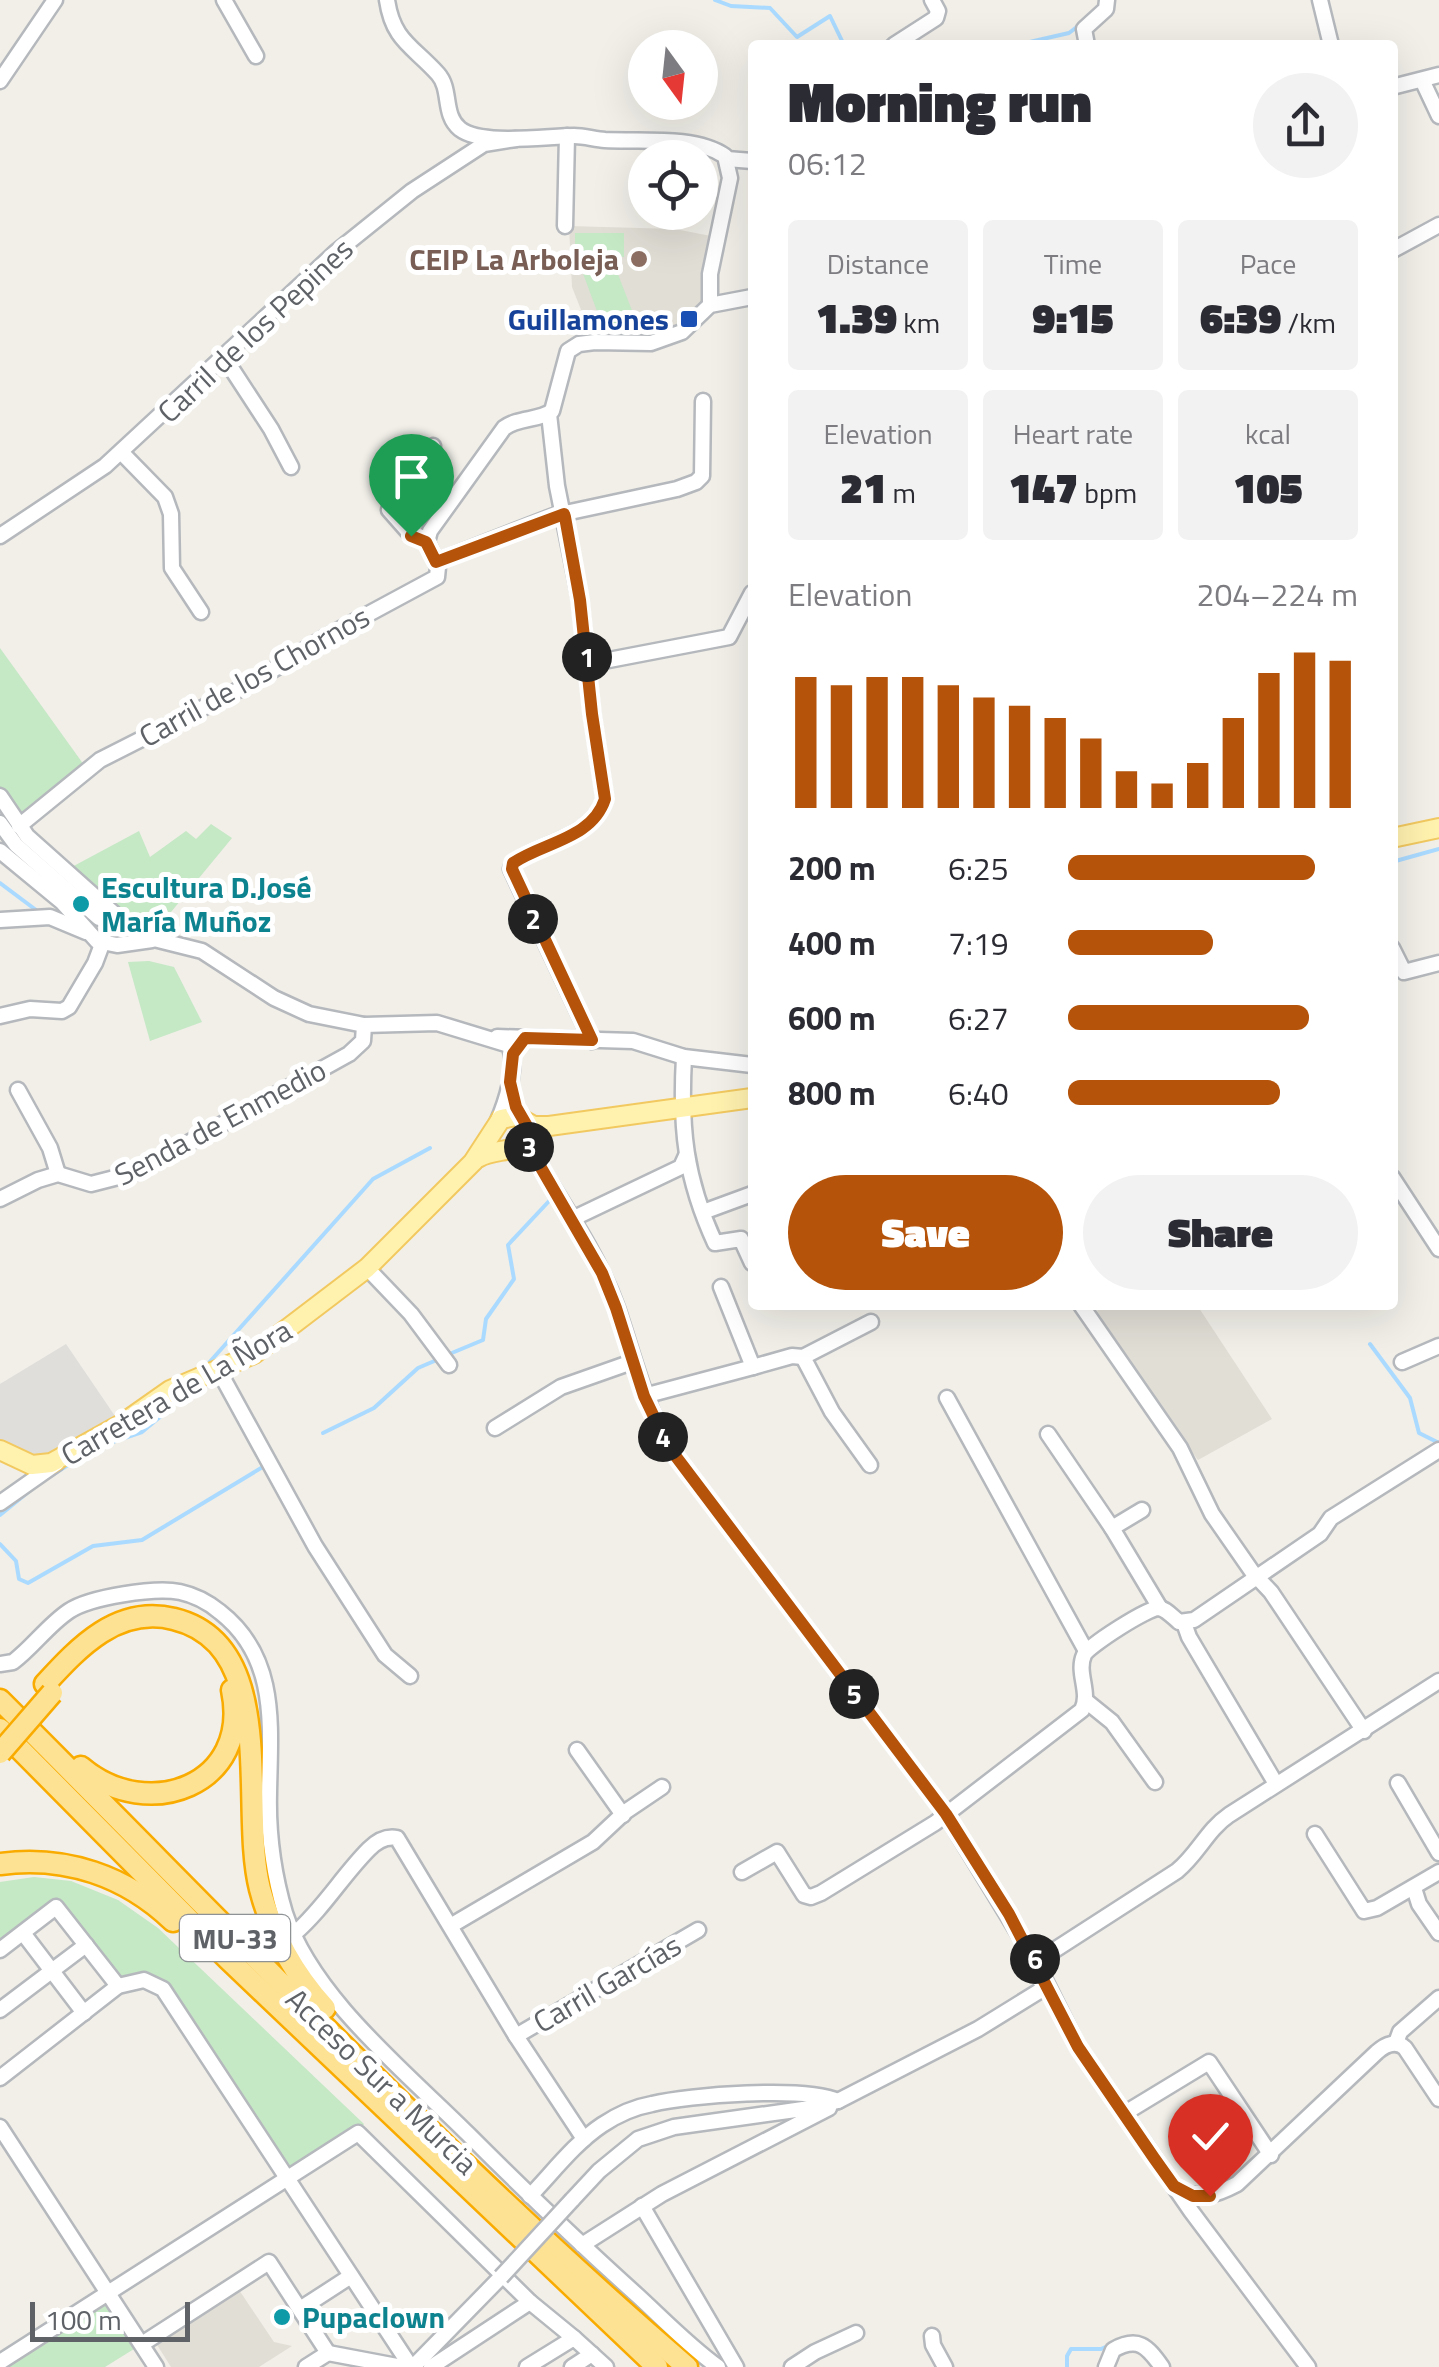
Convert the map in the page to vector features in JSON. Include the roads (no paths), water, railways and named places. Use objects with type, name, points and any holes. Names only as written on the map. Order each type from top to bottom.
[{"type":"highway","points":[[0,1753],[92,1636],[140,1618],[171,1618],[218,1644],[238,1674],[246,1702],[254,1853],[260,1888],[281,1946],[304,1986],[475,2171]]},
{"type":"highway","points":[[0,1732],[100,1645],[130,1632],[157,1628],[182,1632],[206,1648],[227,1678],[235,1711],[232,1736],[212,1769],[181,1790],[138,1795],[110,1787],[68,1756],[50,1750]]},
{"type":"highway","name":"Acceso Sur a Murcia","points":[[0,1700],[242,1946],[475,2171],[687,2367]]},
{"type":"highway","name":"Acceso Sur a Murcia","points":[[0,1732],[228,1959],[657,2367]]},
{"type":"highway","points":[[0,1864],[55,1863],[105,1876],[146,1898],[196,1943],[228,1959]]},
{"type":"main road","points":[[1398,837],[1439,828]]},
{"type":"main road","points":[[526,1128],[748,1099]]},
{"type":"main road","points":[[473,1162],[496,1126],[510,1116],[526,1128]]},
{"type":"main road","points":[[496,1126],[496,1139],[511,1149]]},
{"type":"main road","points":[[473,1162],[491,1151],[523,1144],[526,1128]]},
{"type":"main road","name":"Carretera de La Ñora","points":[[3,1452],[32,1466],[44,1465],[66,1456],[170,1390],[254,1354],[367,1268],[473,1162]]},
{"type":"street","points":[[0,81],[55,0]]},
{"type":"street","points":[[224,0],[256,56]]},
{"type":"street","points":[[388,0],[397,33],[442,81],[452,120],[477,140]]},
{"type":"street","points":[[902,40],[936,18],[938,12],[932,0]]},
{"type":"street","points":[[1086,40],[1084,29],[1106,8],[1107,0]]},
{"type":"street","points":[[1320,0],[1330,40]]},
{"type":"street","points":[[1398,86],[1439,75]]},
{"type":"street","points":[[1422,80],[1439,116]]},
{"type":"street","points":[[565,226],[566,136]]},
{"type":"street","name":"Carril de los Pepines","points":[[0,536],[58,500],[121,452],[335,253],[477,140],[566,136],[648,139],[708,148],[727,159],[748,160]]},
{"type":"street","points":[[710,305],[710,274],[730,178],[727,159]]},
{"type":"street","points":[[1398,247],[1439,224]]},
{"type":"street","points":[[592,1040],[512,869],[513,863],[529,852],[588,826],[604,804],[605,794],[577,581],[548,414],[560,388],[568,351],[579,344],[651,342],[682,332],[710,305],[748,297]]},
{"type":"street","points":[[224,357],[292,468]]},
{"type":"street","points":[[434,446],[388,510],[411,536],[426,542],[436,562],[564,514],[677,490],[701,479],[703,402]]},
{"type":"street","points":[[426,542],[435,522],[504,428],[548,414]]},
{"type":"street","points":[[121,452],[166,496],[171,514],[172,568],[201,612]]},
{"type":"street","name":"Carril de los Chornos","points":[[19,826],[100,760],[238,690],[433,580],[439,570],[436,562]]},
{"type":"street","points":[[588,664],[729,637],[748,601]]},
{"type":"street","points":[[0,796],[19,826],[136,933],[202,951],[274,998],[309,1014],[344,1024],[437,1022],[509,1045],[513,1054]]},
{"type":"street","points":[[0,823],[16,845],[99,918]]},
{"type":"street","points":[[0,851],[99,938],[122,938],[136,933]]},
{"type":"street","points":[[0,920],[50,917],[64,910],[62,902]]},
{"type":"street","points":[[50,917],[127,945],[156,939]]},
{"type":"street","points":[[0,1016],[69,1007],[99,938]]},
{"type":"street","points":[[1398,960],[1404,972],[1439,963]]},
{"type":"street","name":"Senda de Enmedio","points":[[58,1174],[91,1184],[134,1174],[349,1054],[363,1041],[364,1025]]},
{"type":"street","points":[[496,1126],[510,1082],[513,1054],[520,1041],[530,1036]]},
{"type":"street","points":[[488,1037],[634,1042],[684,1057],[748,1065]]},
{"type":"street","points":[[684,1057],[680,1108],[692,1182],[715,1244],[741,1239],[748,1254]]},
{"type":"street","points":[[510,1082],[529,1147],[609,1290],[644,1396],[668,1446],[946,1814],[1036,1962],[1078,2047],[1189,2207],[1308,2367]]},
{"type":"street","points":[[0,1199],[58,1174],[50,1148],[18,1090]]},
{"type":"street","points":[[511,1149],[526,1152],[537,1161]]},
{"type":"street","points":[[572,1219],[684,1165],[687,1153]]},
{"type":"street","points":[[670,1173],[682,1173],[692,1182]]},
{"type":"street","points":[[1398,1186],[1439,1249]]},
{"type":"street","points":[[703,1212],[748,1195]]},
{"type":"street","points":[[367,1268],[449,1364]]},
{"type":"street","points":[[721,1287],[753,1368]]},
{"type":"street","points":[[1089,1310],[1180,1448],[1212,1514],[1271,1592],[1364,1731]]},
{"type":"street","points":[[644,1396],[792,1356],[803,1357],[871,1322]]},
{"type":"street","points":[[1402,1362],[1439,1346]]},
{"type":"street","points":[[803,1357],[830,1409],[870,1465]]},
{"type":"street","points":[[496,1428],[562,1387],[632,1362]]},
{"type":"street","points":[[219,1371],[330,1570],[385,1655],[410,1676]]},
{"type":"street","points":[[742,1872],[778,1852],[804,1895],[811,1898],[946,1814],[1072,1719],[1086,1701],[1082,1670],[1086,1652],[947,1398]]},
{"type":"street","points":[[1048,1434],[1160,1608],[1184,1623],[1189,1638],[1276,1784]]},
{"type":"street","points":[[1184,1623],[1204,1614],[1320,1534],[1331,1518],[1439,1450]]},
{"type":"street","points":[[3,1452],[18,1466],[22,1477],[6,1499]]},
{"type":"street","points":[[6,1499],[66,1456]]},
{"type":"street","points":[[1112,1528],[1142,1510]]},
{"type":"street","points":[[0,1664],[13,1662],[72,1609],[102,1600],[154,1591],[181,1592],[211,1605],[232,1622],[257,1656],[266,1683],[272,1732],[270,1832],[284,1906],[294,1934],[319,1978],[342,2008],[530,2196],[718,2367]]},
{"type":"street","points":[[1086,1652],[1145,1612],[1160,1608]]},
{"type":"street","points":[[1036,1962],[1177,1871],[1216,1824],[1439,1681]]},
{"type":"street","points":[[1086,1701],[1112,1722],[1155,1782]]},
{"type":"street","points":[[577,1750],[623,1814]]},
{"type":"street","points":[[1398,1783],[1439,1853]]},
{"type":"street","points":[[452,1926],[593,1842],[623,1814],[662,1788]]},
{"type":"street","points":[[1314,1834],[1364,1911],[1439,1872]]},
{"type":"street","points":[[294,1934],[322,1908],[370,1848],[393,1836],[402,1843],[516,2036],[584,2139]]},
{"type":"street","points":[[1414,1888],[1419,1904],[1439,1933]]},
{"type":"street","points":[[0,1950],[56,1908],[118,1986]]},
{"type":"street","name":"Carril Garcías","points":[[516,2036],[698,1930]]},
{"type":"street","points":[[23,1933],[84,2013]]},
{"type":"street","points":[[0,2010],[86,1945]]},
{"type":"street","points":[[0,2078],[118,1986],[144,1980],[163,1989],[412,2367],[624,2149],[654,2132],[838,2101],[978,2029],[1046,1987]]},
{"type":"street","points":[[1396,2044],[1400,2032],[1439,1998]]},
{"type":"street","points":[[1189,2207],[1189,2200],[1237,2184],[1381,2049],[1396,2044],[1405,2048],[1439,2099]]},
{"type":"street","points":[[1125,2113],[1209,2062],[1271,2154]]},
{"type":"street","points":[[530,2196],[584,2139],[619,2115],[665,2101],[810,2108]]},
{"type":"street","points":[[582,2245],[810,2108],[838,2101]]},
{"type":"street","points":[[0,2127],[156,2367]]},
{"type":"street","points":[[0,2362],[358,2133],[530,2302],[606,2367]]},
{"type":"street","points":[[1174,2186],[1201,2196]]},
{"type":"street","points":[[642,2206],[736,2367]]},
{"type":"street","points":[[142,2344],[269,2262],[328,2353]]},
{"type":"street","points":[[300,2310],[351,2276]]},
{"type":"street","points":[[431,2367],[530,2302]]},
{"type":"street","points":[[792,2367],[856,2333]]},
{"type":"street","points":[[932,2336],[945,2367]]},
{"type":"street","points":[[528,2367],[574,2338]]},
{"type":"street","points":[[1106,2367],[1113,2350],[1134,2341],[1150,2350],[1162,2367]]},
{"type":"street","points":[[306,2367],[328,2353],[402,2367]]},
{"type":"street","points":[[572,2367],[592,2354]]},
{"type":"waterway","points":[[715,0],[731,6],[770,8],[797,37],[830,16],[842,40]]},
{"type":"waterway","points":[[1038,40],[1069,33],[1082,23]]},
{"type":"waterway","points":[[1398,860],[1439,849]]},
{"type":"waterway","points":[[0,883],[36,910]]},
{"type":"waterway","points":[[207,1365],[373,1179],[430,1148]]},
{"type":"waterway","points":[[447,1355],[483,1340],[486,1319],[514,1279],[508,1245],[551,1199]]},
{"type":"waterway","points":[[1370,1344],[1410,1398],[1419,1433],[1439,1443]]},
{"type":"waterway","points":[[323,1433],[374,1408],[418,1368],[439,1359]]},
{"type":"waterway","points":[[49,1477],[95,1448],[142,1432],[173,1406]]},
{"type":"waterway","points":[[0,1544],[16,1561],[19,1579],[28,1583],[93,1546],[142,1540],[266,1465]]},
{"type":"waterway","points":[[0,1515],[37,1485]]},
{"type":"waterway","points":[[1067,2367],[1071,2349],[1101,2349],[1110,2345]]},
{"type":"place","name":"CEIP La Arboleja","points":[[639,259]]},
{"type":"place","name":"Guillamones","points":[[689,319]]},
{"type":"place","name":"Escultura D.José María Muñoz","points":[[81,904]]},
{"type":"place","name":"Pupaclown","points":[[282,2317]]}]
